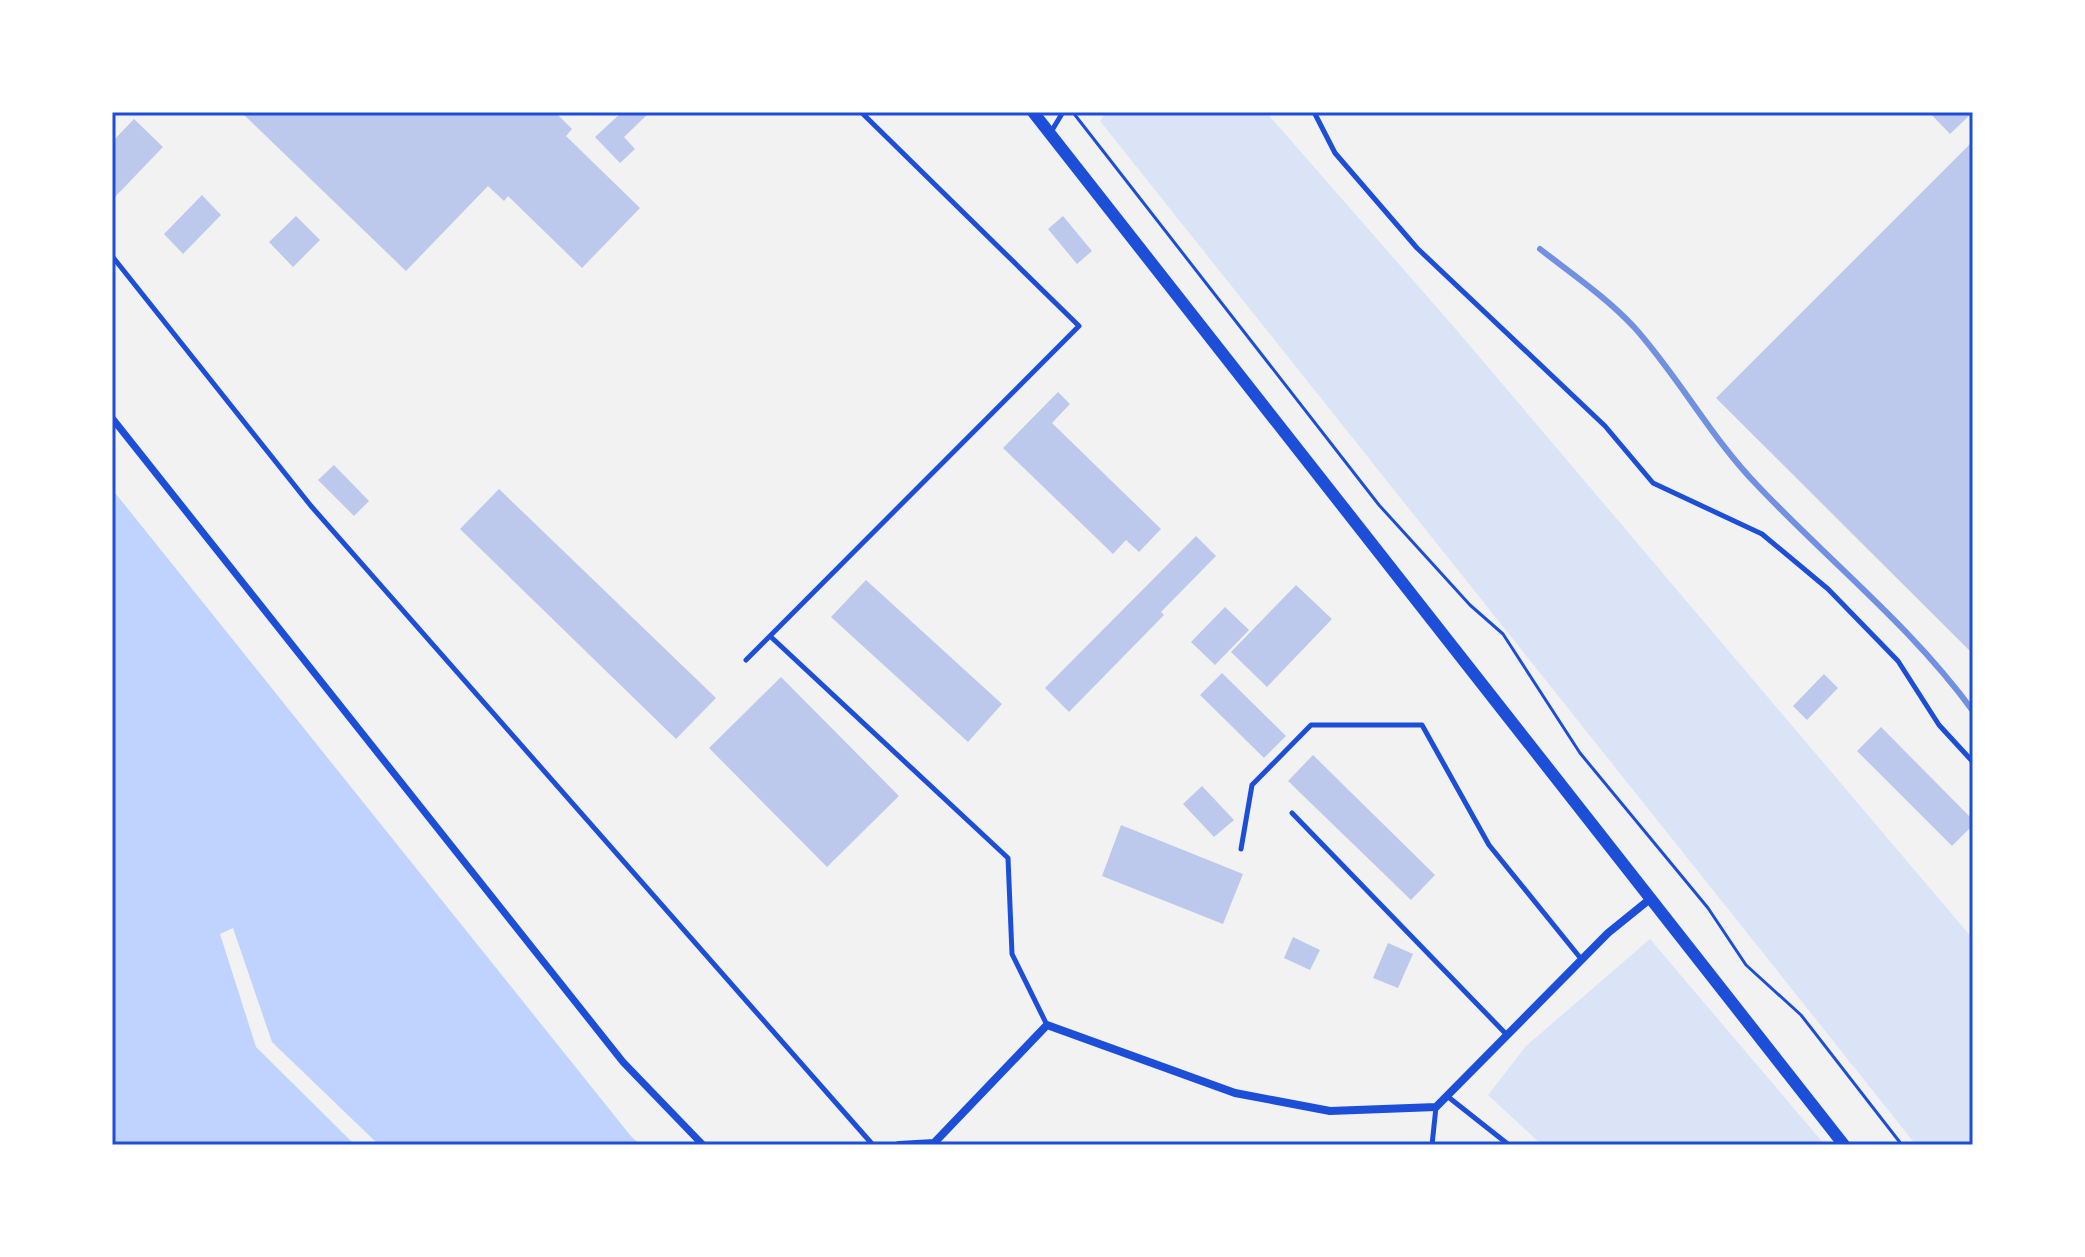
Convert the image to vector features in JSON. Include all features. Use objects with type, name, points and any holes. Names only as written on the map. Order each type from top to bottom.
[{"type":"main road","points":[[1033,112],[1844,1145]]},
{"type":"street","points":[[112,418],[623,1062],[703,1145]]},
{"type":"street","points":[[899,1145],[934,1143],[1047,1025],[1235,1093],[1330,1111],[1436,1107],[1608,933],[1650,899]]},
{"type":"lane","points":[[746,660],[1079,326],[861,112]]},
{"type":"lane","points":[[1050,133],[1063,112]]},
{"type":"lane","points":[[1314,112],[1335,153],[1417,248],[1605,426],[1653,483],[1762,534],[1828,589],[1898,661],[1939,725],[1973,762]]},
{"type":"lane","points":[[112,256],[311,506],[873,1145]]},
{"type":"lane","points":[[770,636],[1008,858],[1012,954],[1047,1025]]},
{"type":"lane","points":[[1241,849],[1252,785],[1311,725],[1422,725],[1489,845],[1582,960]]},
{"type":"lane","points":[[1292,813],[1507,1035]]},
{"type":"lane","points":[[1447,1096],[1509,1145]]},
{"type":"lane","points":[[1432,1145],[1436,1107]]},
{"type":"path","points":[[1073,112],[1379,505],[1470,605],[1503,634],[1580,753],[1708,908],[1746,965],[1801,1015],[1902,1145]]},
{"type":"shaded area","points":[[1106,112],[1266,112],[1460,334],[1973,939],[1973,1145],[1916,1145],[1100,121]]},
{"type":"shaded area","points":[[1650,939],[1825,1145],[1542,1145],[1488,1095],[1526,1046]]},
{"type":"water","points":[[112,489],[640,1145],[379,1145],[272,1042],[233,928],[220,934],[256,1047],[355,1145],[112,1145]]},
{"type":"building","points":[[241,112],[560,112],[558,115],[572,129],[566,136],[640,208],[582,268],[508,196],[504,201],[488,186],[406,271]]},
{"type":"building","points":[[622,112],[650,112],[624,137],[635,149],[620,163],[595,137]]},
{"type":"building","points":[[1929,112],[1973,112],[1950,134]]},
{"type":"building","points":[[134,119],[163,147],[112,200],[112,142]]},
{"type":"building","points":[[1973,141],[1973,654],[1716,398]]},
{"type":"building","points":[[202,195],[221,215],[183,254],[164,234]]},
{"type":"building","points":[[296,216],[320,240],[293,267],[269,242]]},
{"type":"building","points":[[1063,216],[1092,251],[1077,264],[1048,229]]},
{"type":"building","points":[[1058,392],[1070,404],[1052,423],[1161,529],[1139,552],[1126,540],[1113,554],[1003,448]]},
{"type":"building","points":[[334,465],[369,501],[354,516],[318,480]]},
{"type":"building","points":[[499,489],[716,698],[676,739],[460,529]]},
{"type":"building","points":[[1196,536],[1216,556],[1161,612],[1164,615],[1069,712],[1045,688]]},
{"type":"building","points":[[866,580],[1002,704],[968,742],[831,617]]},
{"type":"building","points":[[1296,585],[1332,619],[1267,687],[1231,652]]},
{"type":"building","points":[[1225,607],[1249,630],[1215,665],[1191,642]]},
{"type":"building","points":[[1222,673],[1286,736],[1264,758],[1200,695]]},
{"type":"building","points":[[1824,674],[1838,688],[1807,720],[1793,706]]},
{"type":"building","points":[[781,677],[899,796],[827,867],[709,748]]},
{"type":"building","points":[[1881,727],[1973,820],[1973,825],[1952,846],[1857,751]]},
{"type":"building","points":[[1313,755],[1435,875],[1411,900],[1288,781]]},
{"type":"building","points":[[1202,786],[1234,820],[1214,837],[1183,804]]},
{"type":"building","points":[[1121,825],[1243,874],[1223,924],[1102,876]]},
{"type":"building","points":[[1293,937],[1320,950],[1310,970],[1284,958]]},
{"type":"building","points":[[1388,943],[1413,954],[1398,988],[1373,978]]},
{"type":"railway","points":[[1540,249],[1634,327],[1741,467],[1924,651],[1973,711]]}]
